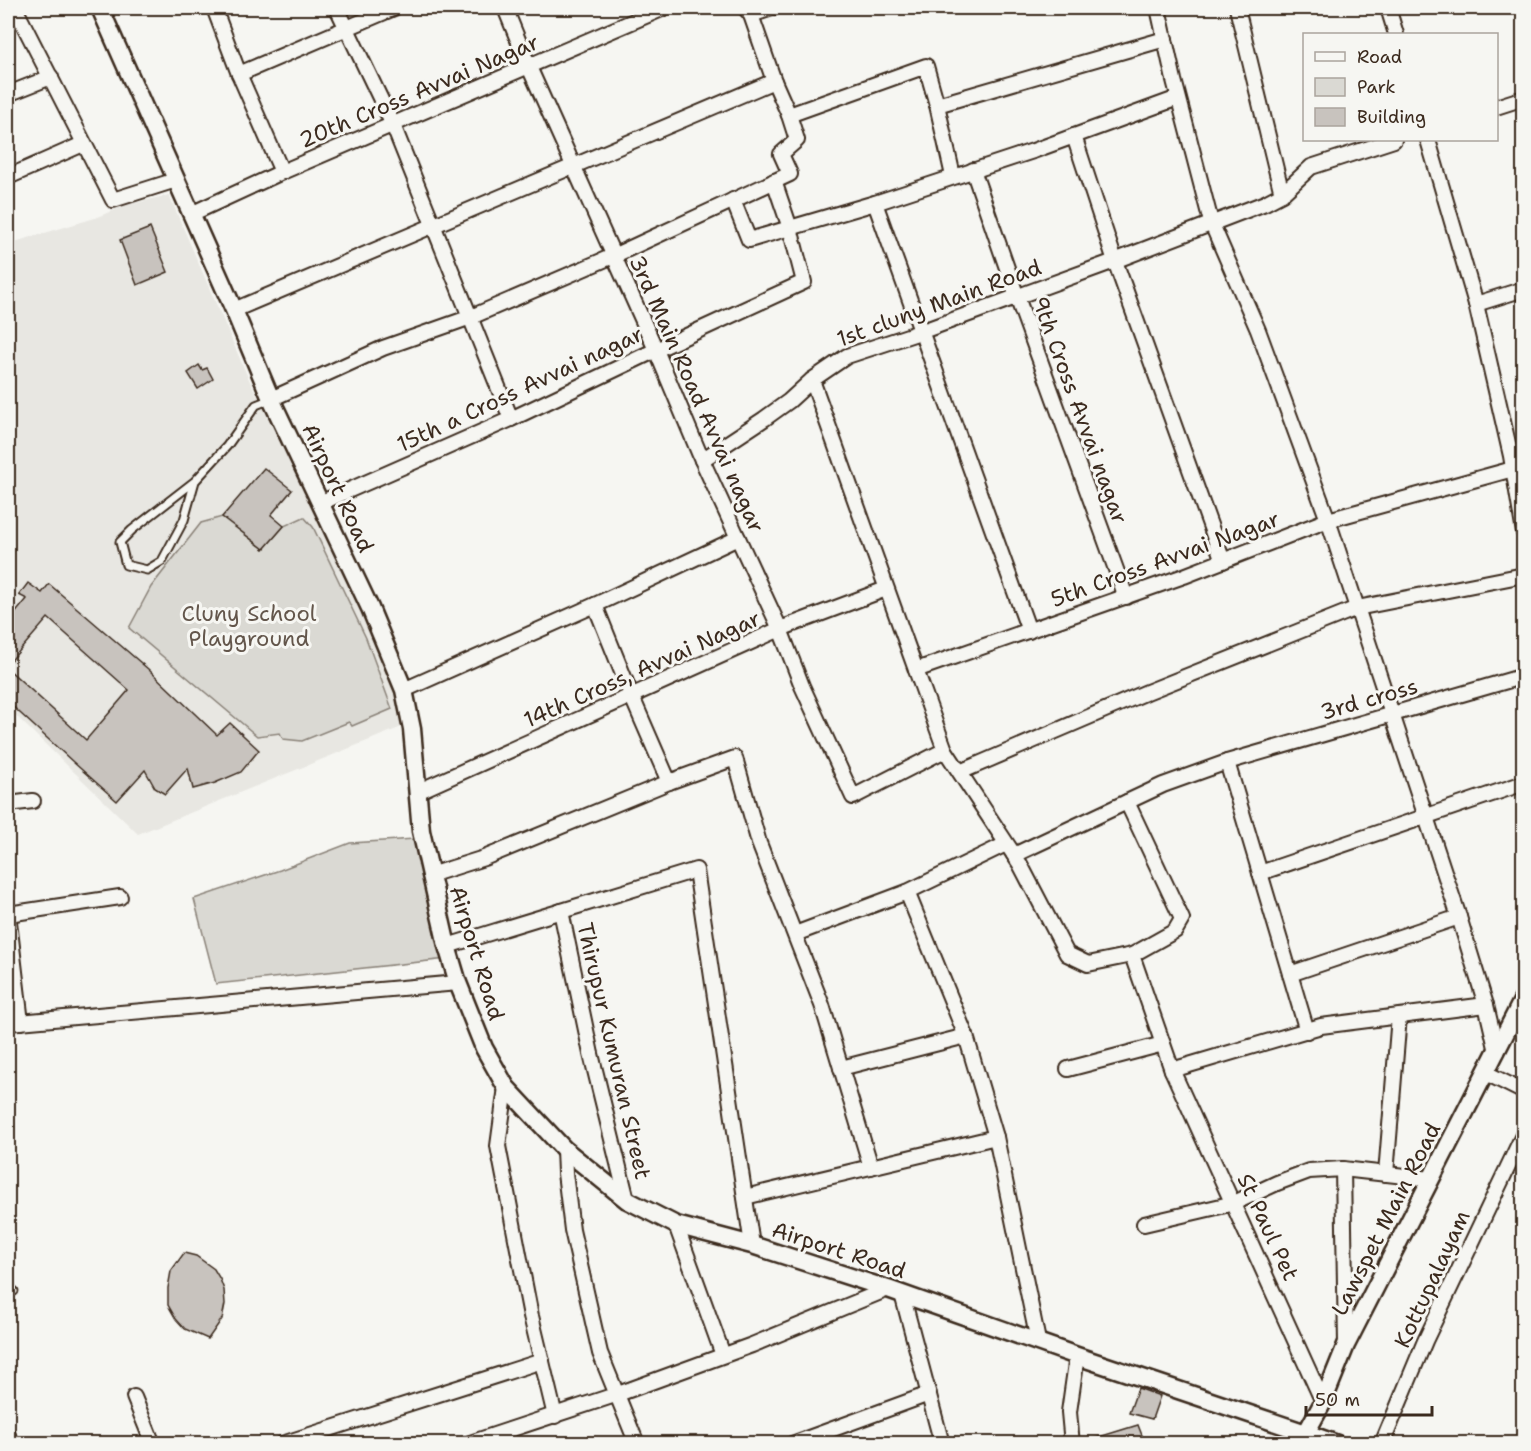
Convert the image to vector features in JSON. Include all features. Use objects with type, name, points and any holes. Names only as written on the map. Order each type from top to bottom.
[{"type":"street","points":[[15,8],[113,200],[176,180]]},
{"type":"street","name":"Airport Road","points":[[100,8],[271,399],[370,608],[404,690],[412,729],[421,831],[447,946],[458,983],[484,1048],[506,1087],[564,1149],[627,1200],[676,1225],[752,1245],[895,1291],[1301,1438]]},
{"type":"street","points":[[214,8],[239,74],[282,172]]},
{"type":"street","points":[[337,8],[393,125],[512,419]]},
{"type":"street","points":[[239,74],[394,8]]},
{"type":"street","name":"3rd Main Road Avvai nagar","points":[[505,8],[702,460],[853,796],[945,750]]},
{"type":"street","name":"20th Cross Avvai Nagar","points":[[191,214],[282,172],[664,8]]},
{"type":"street","points":[[271,399],[383,348],[471,317],[613,256],[790,174],[781,154],[797,140],[748,11],[772,8]]},
{"type":"street","points":[[1158,8],[1178,98],[1211,222],[1258,330],[1328,520],[1459,917],[1486,1005],[1497,1052]]},
{"type":"street","points":[[1237,8],[1282,194]]},
{"type":"street","points":[[1388,8],[1396,33]]},
{"type":"street","points":[[937,105],[1165,39]]},
{"type":"street","points":[[789,115],[926,66],[953,176]]},
{"type":"street","points":[[8,94],[51,77]]},
{"type":"street","points":[[234,310],[774,81]]},
{"type":"street","points":[[733,200],[749,240],[874,203],[1074,136],[1178,98]]},
{"type":"street","points":[[1498,107],[1524,98]]},
{"type":"street","points":[[1074,136],[1115,261],[1223,561]]},
{"type":"street","name":"1st cluny Main Road","points":[[702,460],[764,419],[812,380],[847,356],[1115,261],[1265,202],[1282,194],[1311,167],[1391,141]]},
{"type":"street","points":[[1428,141],[1476,304],[1516,459],[1524,533]]},
{"type":"street","points":[[8,177],[83,144]]},
{"type":"street","name":"9th Cross Avvai nagar","points":[[973,170],[1126,597]]},
{"type":"street","name":"15th a Cross Avvai nagar","points":[[320,503],[512,419],[804,282],[790,228],[774,181]]},
{"type":"street","points":[[874,203],[1029,631]]},
{"type":"street","points":[[1476,304],[1524,289]]},
{"type":"street","points":[[812,380],[945,750],[1010,850],[1067,954],[1088,964],[1132,955],[1175,931],[1182,919],[1127,802]]},
{"type":"street","name":"5th Cross Avvai Nagar","points":[[916,670],[1126,597],[1328,520],[1516,459]]},
{"type":"street","points":[[404,690],[738,538]]},
{"type":"street","points":[[960,772],[1147,692],[1357,608],[1524,575]]},
{"type":"street","name":"14th Cross, Avvai Nagar","points":[[417,792],[780,630],[886,589]]},
{"type":"street","points":[[595,605],[669,782]]},
{"type":"street","name":"3rd cross","points":[[795,934],[907,892],[1127,802],[1163,785],[1227,762],[1524,676]]},
{"type":"street","points":[[430,875],[484,858],[669,782],[735,758],[759,843],[822,1005],[871,1167]]},
{"type":"street","points":[[1227,762],[1307,1031]]},
{"type":"street","points":[[1260,873],[1524,783]]},
{"type":"street","points":[[8,804],[33,801]]},
{"type":"street","points":[[447,946],[696,870],[752,1245]]},
{"type":"street","points":[[907,892],[966,1036],[996,1137],[1038,1341]]},
{"type":"street","points":[[120,897],[8,914],[14,1023],[458,983]]},
{"type":"street","name":"Thirupur Kumuran Street","points":[[561,911],[591,1054],[627,1200]]},
{"type":"street","points":[[1290,974],[1459,917]]},
{"type":"street","name":"St Paul Pet","points":[[1132,955],[1172,1070],[1323,1402]]},
{"type":"street","name":"Lawspet Main Road","points":[[1301,1438],[1323,1402],[1346,1345],[1524,997]]},
{"type":"street","points":[[1172,1070],[1321,1026],[1486,1005]]},
{"type":"street","points":[[1386,1174],[1399,1016]]},
{"type":"street","points":[[841,1068],[966,1036]]},
{"type":"street","points":[[1068,1069],[1163,1044]]},
{"type":"street","points":[[1486,1073],[1524,1092]]},
{"type":"street","points":[[506,1087],[498,1146],[531,1316],[555,1416]]},
{"type":"street","name":"Kottupalayam","points":[[1382,1443],[1425,1341],[1520,1148],[1524,1134]]},
{"type":"street","points":[[745,1197],[996,1137]]},
{"type":"street","points":[[564,1149],[572,1230],[600,1353],[638,1443]]},
{"type":"street","points":[[1343,1169],[1346,1345]]},
{"type":"street","points":[[1144,1224],[1234,1203],[1276,1183],[1309,1171],[1343,1169],[1431,1179]]},
{"type":"street","points":[[676,1225],[723,1355]]},
{"type":"street","points":[[467,1443],[618,1395],[895,1291],[929,1394],[942,1443]]},
{"type":"street","points":[[1072,1443],[1069,1412],[1077,1356]]},
{"type":"street","points":[[282,1443],[542,1361]]},
{"type":"street","points":[[792,1443],[929,1394]]},
{"type":"street","points":[[134,1397],[153,1443]]},
{"type":"street","points":[[8,1435],[11,1443]]},
{"type":"street","points":[[1301,1438],[1337,1443]]},
{"type":"lane","points":[[195,481],[184,520],[162,561],[147,570],[126,565],[120,542],[195,481],[227,446],[256,405],[271,399]]},
{"type":"shaded area","points":[[169,195],[247,375],[365,615],[409,724],[138,834],[8,708],[8,244],[95,218],[126,205]]},
{"type":"green space","name":"Cluny School Playground","points":[[222,517],[264,549],[284,526],[304,517],[313,527],[366,638],[392,709],[352,726],[349,722],[302,741],[283,739],[280,733],[257,736],[129,628],[151,587],[201,523]]},
{"type":"green space","points":[[415,839],[447,959],[216,984],[194,899],[350,843]]},
{"type":"building","points":[[150,228],[168,272],[137,285],[120,240]]},
{"type":"building","points":[[199,365],[202,370],[207,368],[213,379],[198,389],[188,373]]},
{"type":"building","points":[[264,468],[292,490],[271,515],[284,526],[264,549],[222,517]]},
{"type":"building","points":[[28,583],[42,593],[49,584],[148,669],[217,735],[230,723],[259,750],[241,772],[193,789],[188,768],[165,794],[155,788],[145,770],[117,801],[8,702],[8,669],[86,740],[129,690],[48,618],[8,664],[8,622],[27,599],[19,595]]},
{"type":"building","points":[[184,1253],[196,1256],[214,1269],[224,1290],[225,1304],[222,1319],[208,1339],[185,1329],[168,1305],[171,1271]]},
{"type":"building","points":[[1138,1388],[1160,1396],[1152,1419],[1129,1413]]},
{"type":"building","points":[[1138,1425],[1145,1443],[1089,1443],[1089,1440]]}]
